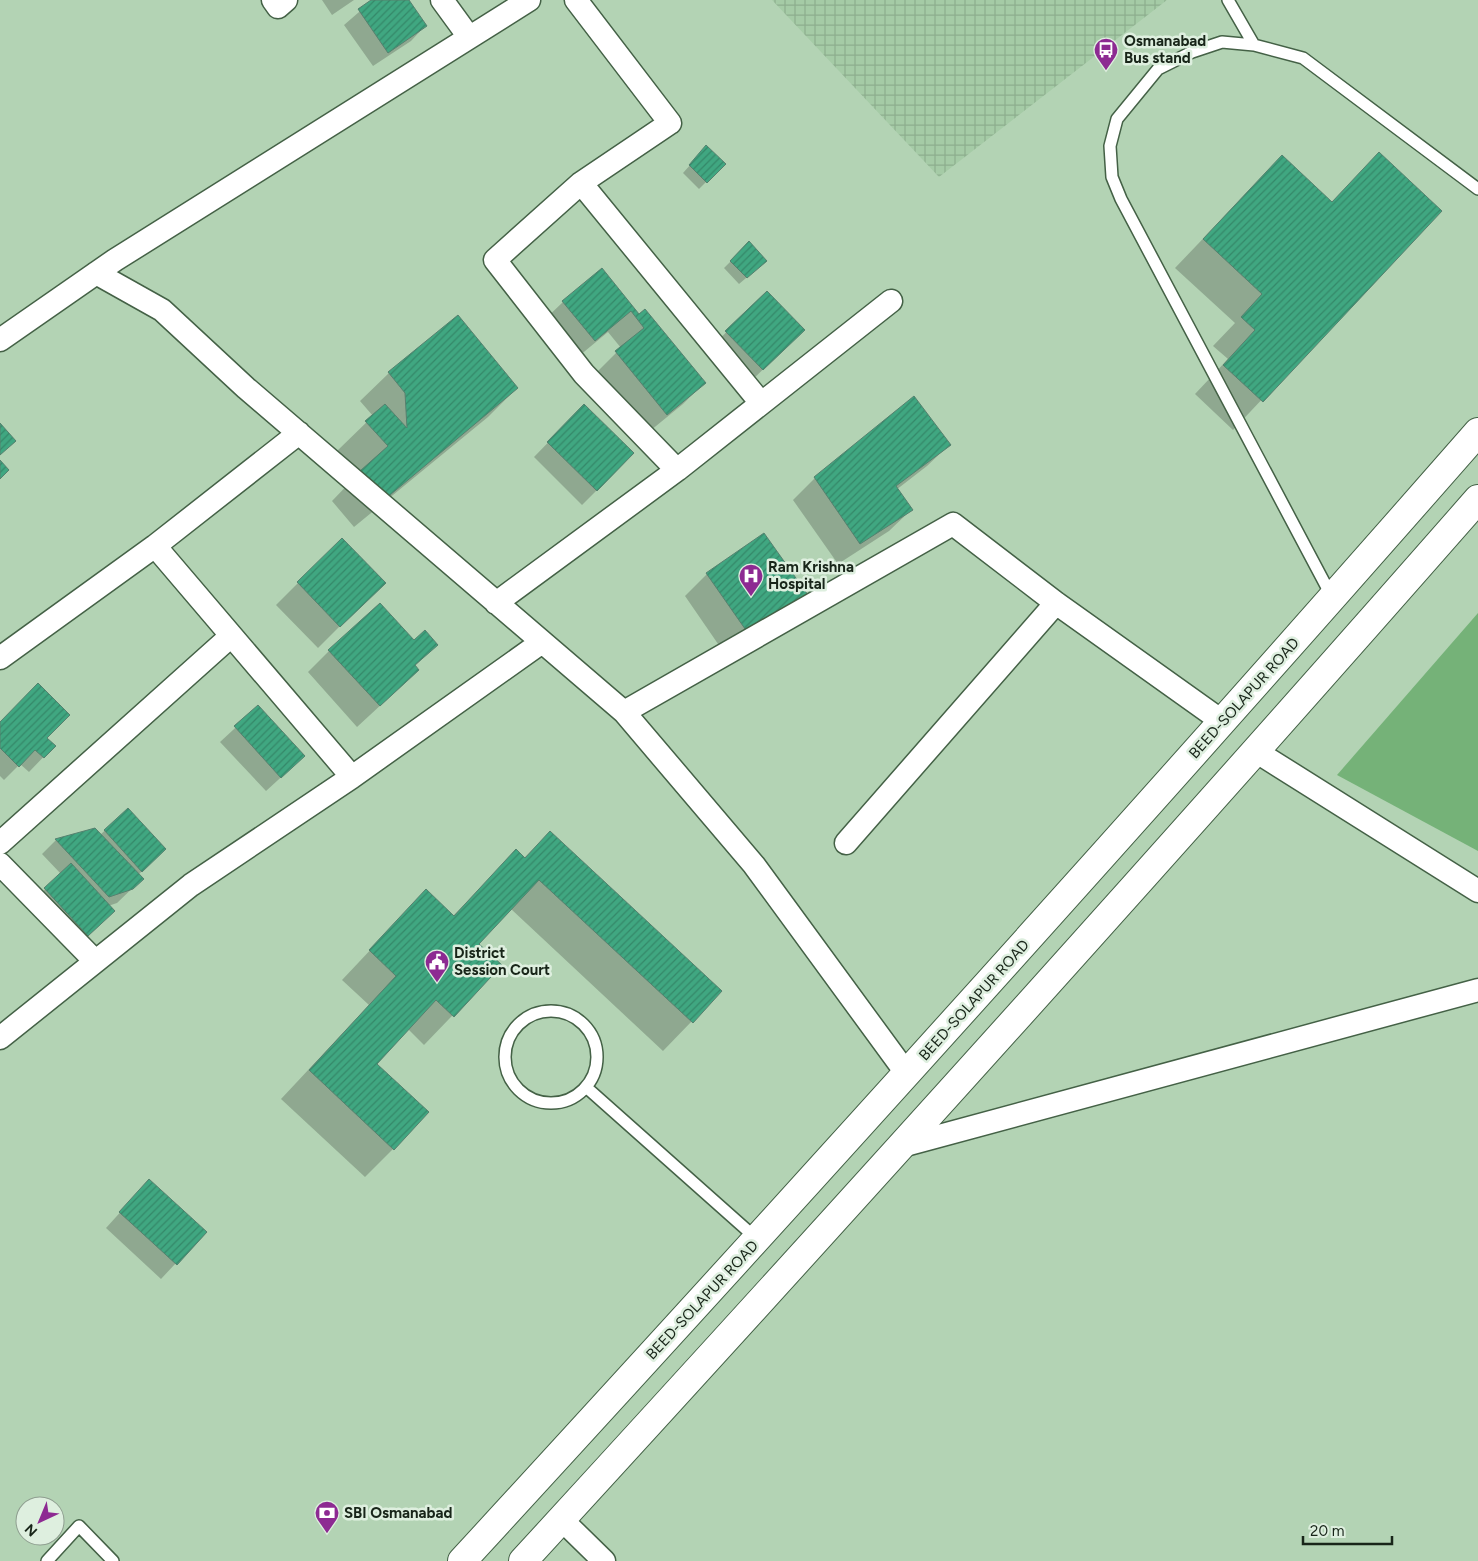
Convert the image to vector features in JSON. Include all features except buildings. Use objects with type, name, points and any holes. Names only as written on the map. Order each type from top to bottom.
[{"type":"main road","name":"BEED-SOLAPUR ROAD","points":[[462,1561],[758,1239],[1224,722],[1478,432]]},
{"type":"main road","points":[[523,1561],[902,1146],[1257,752],[1478,499]]},
{"type":"street","points":[[273,0],[278,7],[286,0]]},
{"type":"street","points":[[442,0],[468,37]]},
{"type":"street","points":[[0,340],[96,273],[529,0]]},
{"type":"street","points":[[576,0],[670,123],[581,183],[495,260],[584,374],[677,470]]},
{"type":"street","points":[[581,183],[761,403]]},
{"type":"street","points":[[96,273],[162,310],[246,388],[624,712],[754,865],[907,1074]]},
{"type":"street","points":[[496,603],[677,470],[891,301]]},
{"type":"street","points":[[0,658],[155,546],[299,433]]},
{"type":"street","points":[[624,712],[953,524],[1056,603],[1224,722]]},
{"type":"street","points":[[155,546],[352,777]]},
{"type":"street","points":[[846,844],[1056,603]]},
{"type":"street","points":[[0,843],[231,636]]},
{"type":"street","points":[[0,1038],[190,885],[352,777],[542,642]]},
{"type":"street","points":[[1257,752],[1478,891]]},
{"type":"street","points":[[0,864],[95,961]]},
{"type":"street","points":[[902,1146],[1478,990]]},
{"type":"street","points":[[561,1519],[604,1561]]},
{"type":"lane","points":[[1228,0],[1254,45]]},
{"type":"lane","points":[[1333,598],[1121,199],[1112,177],[1110,146],[1117,119],[1158,69],[1192,52],[1222,42],[1254,45],[1303,58],[1478,189]]},
{"type":"lane","points":[[555,1011],[569,1015],[582,1022],[591,1034],[596,1047],[597,1061],[594,1075],[586,1088],[575,1097],[562,1102],[548,1103],[534,1099],[521,1092],[512,1081],[506,1068],[506,1053],[509,1039],[517,1027],[527,1018],[541,1012],[555,1011]]},
{"type":"lane","points":[[586,1088],[758,1239]]},
{"type":"lane","points":[[46,1561],[79,1526],[113,1561]]},
{"type":"shaded area","points":[[772,0],[1167,0],[939,177]]},
{"type":"shaded area","points":[[1478,613],[1478,851],[1337,775]]},
{"type":"place","name":"Osmanabad Bus stand","points":[[1106,71]]},
{"type":"place","name":"Ram Krishna Hospital","points":[[751,597]]},
{"type":"place","name":"District Session Court","points":[[437,983]]},
{"type":"place","name":"SBI Osmanabad","points":[[327,1534]]}]
